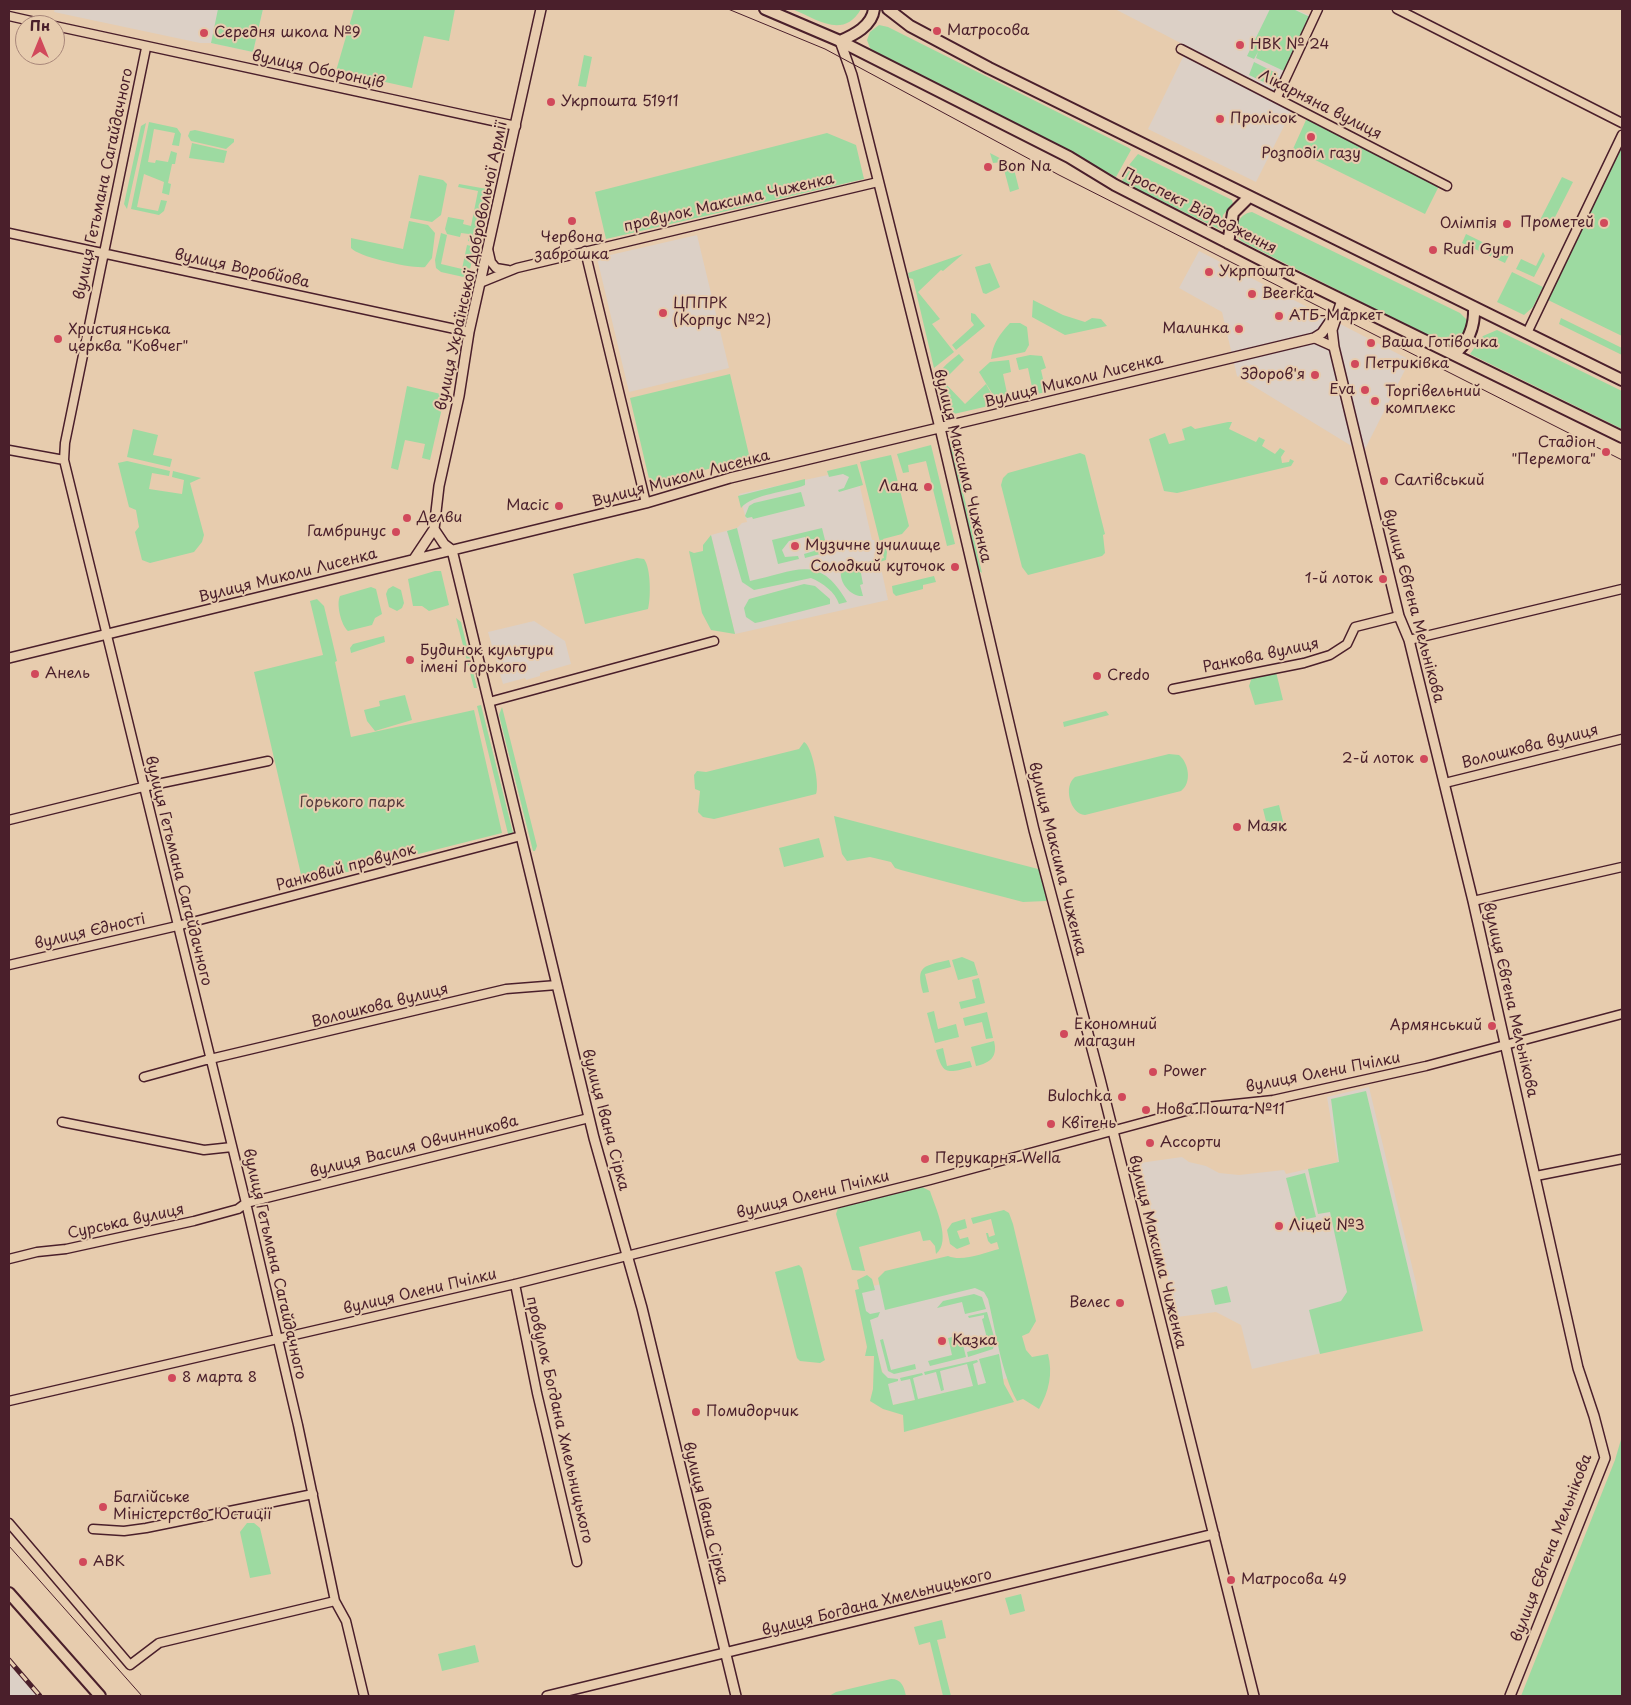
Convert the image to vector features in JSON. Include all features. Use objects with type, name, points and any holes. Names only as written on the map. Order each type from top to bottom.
[{"type":"main road","name":"Проспект Відродження","points":[[765,9],[840,41],[1068,157],[1115,185],[1228,243],[1622,437]]},
{"type":"main road","points":[[840,41],[862,30],[874,9]]},
{"type":"main road","points":[[888,9],[932,39],[1622,380]]},
{"type":"main road","points":[[1228,243],[1233,213],[1249,197]]},
{"type":"main road","points":[[1454,354],[1467,341],[1472,332],[1474,307]]},
{"type":"main road","points":[[9,1593],[100,1696]]},
{"type":"street","name":"вулиця Української Добровольчої Армії","points":[[414,559],[434,529],[439,486],[459,396],[480,283],[541,9]]},
{"type":"street","points":[[1276,97],[1318,9]]},
{"type":"street","points":[[1397,9],[1622,123]]},
{"type":"street","name":"вулиця Оборонців","points":[[65,28],[146,48],[516,126]]},
{"type":"street","name":"вулиця Максима Чиженка","points":[[840,41],[852,75],[940,428],[1034,830],[1112,1130],[1254,1696]]},
{"type":"street","name":"вулиця Гетьмана Сагайдачного","points":[[146,48],[65,444],[64,460],[246,1203],[313,1494],[335,1601],[346,1622],[364,1696]]},
{"type":"street","name":"Лікарняна вулиця","points":[[1181,49],[1446,186]]},
{"type":"street","points":[[1527,333],[1622,135]]},
{"type":"street","name":"провулок Максима Чиженка","points":[[480,283],[517,268],[878,182]]},
{"type":"street","name":"вулиця Воробйова","points":[[9,233],[470,332]]},
{"type":"street","points":[[488,247],[491,262],[496,268],[504,270],[517,268]]},
{"type":"street","points":[[585,251],[646,503]]},
{"type":"street","points":[[1334,347],[1314,338],[1327,327],[1342,300]]},
{"type":"street","name":"вулиця Євгена Мельнікова","points":[[1342,300],[1332,330],[1334,347],[1399,616],[1409,640],[1473,901],[1578,1368],[1594,1416],[1605,1458],[1510,1696]]},
{"type":"street","name":"Вулиця Миколи Лисенка","points":[[9,658],[646,503],[730,478],[1314,338]]},
{"type":"street","points":[[9,450],[64,460]]},
{"type":"street","points":[[434,529],[444,544],[452,550]]},
{"type":"street","name":"вулиця Івана Сірка","points":[[452,550],[589,1118],[628,1256],[736,1696]]},
{"type":"street","points":[[1409,640],[1622,589]]},
{"type":"street","name":"Ранкова вулиця","points":[[1173,689],[1304,663],[1325,657],[1340,650],[1347,644],[1355,627],[1399,616]]},
{"type":"street","points":[[489,702],[714,641]]},
{"type":"street","name":"Волошкова вулиця","points":[[1444,783],[1622,739]]},
{"type":"street","points":[[9,820],[143,787],[268,761]]},
{"type":"street","name":"Ранковий провулок","points":[[177,926],[521,836]]},
{"type":"street","points":[[1473,901],[1622,868]]},
{"type":"street","name":"вулиця Єдності","points":[[9,965],[177,926]]},
{"type":"street","name":"Волошкова вулиця","points":[[144,1077],[506,989],[557,985]]},
{"type":"street","name":"вулиця Олени Пчілки","points":[[9,1401],[515,1284],[930,1180],[1198,1108],[1273,1100],[1506,1046],[1622,1014]]},
{"type":"street","name":"вулиця Василя Овчинникова","points":[[246,1203],[589,1118]]},
{"type":"street","points":[[62,1122],[204,1150],[232,1147]]},
{"type":"street","points":[[1536,1176],[1622,1159]]},
{"type":"street","name":"Сурська вулиця","points":[[9,1259],[37,1252],[66,1249],[194,1221],[238,1209],[246,1203]]},
{"type":"street","name":"провулок Богдана Хмельницького","points":[[515,1284],[537,1393],[577,1562]]},
{"type":"street","points":[[93,1529],[124,1531],[146,1528],[313,1494]]},
{"type":"street","points":[[9,1522],[130,1665],[159,1643],[335,1601]]},
{"type":"street","name":"вулиця Богдана Хмельницького","points":[[546,1696],[1214,1534]]},
{"type":"shaded area","name":"Середня школа №9","points":[[55,9],[263,9],[253,52],[211,43],[200,43],[54,12]]},
{"type":"shaded area","name":"НВК № 24","points":[[1115,9],[1295,9],[1311,16],[1275,92]]},
{"type":"shaded area","name":"Пролісок","points":[[1184,55],[1293,108],[1256,182],[1148,129]]},
{"type":"shaded area","name":"ЦППРК (Корпус №2)","points":[[697,235],[729,368],[629,392],[597,258]]},
{"type":"shaded area","points":[[1199,251],[1410,360],[1363,453],[1237,376],[1222,312],[1179,288]]},
{"type":"shaded area","name":"Музичне училище","points":[[856,469],[872,540],[874,540],[877,552],[874,554],[877,568],[881,568],[888,600],[735,634],[711,535],[737,528],[742,523],[747,522],[739,494]]},
{"type":"shaded area","points":[[534,621],[565,641],[571,664],[540,673],[540,676],[503,684],[488,632]]},
{"type":"shaded area","name":"Ліцей №3","points":[[1369,1087],[1417,1287],[1416,1304],[1422,1330],[1252,1369],[1241,1325],[1216,1312],[1177,1317],[1140,1163],[1182,1157],[1189,1162],[1206,1166],[1219,1173],[1239,1175],[1284,1170],[1286,1174],[1338,1162],[1327,1097]]},
{"type":"shaded area","name":"Казка","points":[[995,1259],[1021,1375],[892,1405],[859,1289]]},
{"type":"shaded area","points":[[9,1664],[37,1696],[9,1696]]},
{"type":"green space","points":[[218,9],[263,9],[253,52],[211,43]]},
{"type":"green space","points":[[354,9],[455,9],[449,41],[424,36],[412,88],[336,71]]},
{"type":"green space","points":[[792,9],[861,9],[854,18],[838,25],[820,22]]},
{"type":"green space","points":[[1270,9],[1293,9],[1310,17],[1284,71],[1256,58],[1258,52],[1254,59],[1247,56]]},
{"type":"green space","points":[[879,25],[888,27],[1129,148],[1131,150],[1116,177],[877,53],[870,48],[867,40],[870,32]]},
{"type":"green space","points":[[584,55],[592,57],[586,87],[578,86]]},
{"type":"green space","points":[[1254,62],[1278,74],[1272,86],[1249,75]]},
{"type":"green space","points":[[1306,120],[1314,120],[1439,186],[1425,214],[1293,149]]},
{"type":"green space","points":[[149,122],[177,128],[181,134],[179,146],[172,145],[175,133],[154,129],[148,162],[155,163],[156,160],[168,162],[171,151],[177,153],[175,164],[172,164],[168,183],[171,184],[169,195],[162,193],[164,182],[144,174],[137,207],[158,211],[161,200],[167,201],[164,211],[159,215],[131,209]]},
{"type":"green space","points":[[146,123],[127,209],[124,204],[141,126]]},
{"type":"green space","points":[[195,130],[234,139],[234,142],[226,149],[191,141],[188,136],[190,131]]},
{"type":"green space","points":[[827,133],[856,145],[864,179],[606,239],[595,192]]},
{"type":"green space","points":[[192,143],[227,151],[224,163],[189,158]]},
{"type":"green space","name":"Прометей","points":[[1622,146],[1622,336],[1548,300]]},
{"type":"green space","points":[[990,153],[1013,165],[1019,189],[1010,192],[1002,162],[993,163]]},
{"type":"green space","points":[[1138,154],[1232,200],[1233,204],[1223,215],[1221,230],[1122,182],[1125,170]]},
{"type":"green space","points":[[419,175],[443,180],[447,184],[441,215],[432,222],[410,218]]},
{"type":"green space","points":[[1562,177],[1573,182],[1551,225],[1540,220]]},
{"type":"green space","points":[[459,184],[487,189],[476,243],[468,241],[469,234],[461,233],[460,237],[447,234],[445,229],[448,217],[464,220],[463,224],[471,226],[478,191],[458,187]]},
{"type":"green space","points":[[1252,212],[1460,313],[1468,321],[1460,341],[1450,347],[1241,241],[1236,228],[1243,216]]},
{"type":"green space","points":[[409,221],[428,225],[435,233],[432,258],[425,267],[386,262],[364,255],[351,248],[351,238],[403,249]]},
{"type":"green space","points":[[441,233],[447,235],[441,264],[462,269],[467,245],[475,247],[468,278],[441,272],[436,268],[435,260]]},
{"type":"green space","points":[[1466,234],[1509,255],[1505,263],[1462,243]]},
{"type":"green space","points":[[1543,252],[1545,256],[1534,277],[1516,269],[1521,259],[1536,266]]},
{"type":"green space","points":[[963,254],[943,271],[941,270],[918,292],[940,319],[932,324],[954,352],[934,368],[913,279],[909,278],[908,273]]},
{"type":"green space","points":[[990,263],[1000,287],[986,294],[983,293],[975,267]]},
{"type":"green space","points":[[1512,272],[1543,287],[1533,307],[1524,315],[1497,302]]},
{"type":"green space","points":[[1033,300],[1063,315],[1085,322],[1092,318],[1101,319],[1107,326],[1065,335],[1032,317]]},
{"type":"green space","points":[[971,313],[975,314],[985,326],[956,350],[952,345],[974,325],[971,321]]},
{"type":"green space","points":[[1561,318],[1622,348],[1622,355],[1559,324]]},
{"type":"green space","points":[[1010,323],[1020,323],[1027,327],[1029,345],[1025,352],[991,359],[997,339]]},
{"type":"green space","points":[[1497,330],[1622,391],[1622,429],[1470,354],[1483,336]]},
{"type":"green space","points":[[959,354],[964,360],[943,381],[965,404],[986,384],[997,404],[954,414],[945,409],[938,377],[943,367]]},
{"type":"green space","points":[[1030,355],[1042,356],[1046,368],[1041,370],[1046,392],[998,403],[979,372],[990,362],[1009,360],[1011,372],[1003,374],[1007,393],[1032,387],[1028,368],[1019,370],[1016,358]]},
{"type":"green space","points":[[730,374],[750,459],[650,483],[630,398]]},
{"type":"green space","points":[[407,386],[445,395],[430,460],[422,458],[425,444],[405,440],[398,470],[391,468]]},
{"type":"green space","points":[[1232,422],[1229,429],[1256,442],[1259,437],[1265,440],[1262,446],[1275,454],[1280,448],[1285,451],[1281,457],[1282,463],[1289,462],[1290,459],[1294,461],[1291,466],[1177,493],[1164,491],[1149,439],[1165,433],[1169,444],[1185,440],[1182,429],[1191,426],[1195,429]]},
{"type":"green space","points":[[133,429],[158,435],[153,455],[172,459],[170,467],[127,457]]},
{"type":"green space","points":[[947,441],[951,441],[982,573],[978,570]]},
{"type":"green space","points":[[931,445],[955,544],[947,546],[926,461],[908,465],[909,472],[903,473],[897,454]]},
{"type":"green space","points":[[1080,453],[1085,455],[1105,534],[1103,535],[1105,553],[1102,556],[1028,575],[1022,567],[1001,485],[1003,478],[1008,473]]},
{"type":"green space","points":[[891,455],[909,526],[902,534],[883,539],[887,552],[886,560],[860,568],[863,584],[860,585],[863,596],[859,596],[850,592],[844,584],[841,571],[844,568],[884,558],[860,462]]},
{"type":"green space","points":[[127,461],[170,471],[169,476],[152,473],[149,489],[182,494],[184,480],[172,477],[173,471],[201,478],[190,483],[204,535],[202,542],[194,552],[150,563],[142,560],[135,532],[139,527],[136,510],[129,507],[118,463]]},
{"type":"green space","points":[[857,464],[863,485],[839,492],[838,490],[844,488],[849,477],[843,474],[829,477],[827,471]]},
{"type":"green space","points":[[805,479],[805,485],[762,496],[741,508],[738,496]]},
{"type":"green space","points":[[801,492],[805,506],[753,519],[752,517],[747,518],[745,516],[749,506],[754,503]]},
{"type":"green space","points":[[737,528],[750,581],[805,569],[816,571],[826,576],[837,586],[847,602],[839,604],[828,588],[811,578],[754,590],[742,582],[727,531]]},
{"type":"green space","points":[[822,528],[828,552],[805,558],[804,554],[814,551],[817,546],[814,539],[806,539],[805,537],[789,541],[782,550],[785,557],[798,556],[799,559],[778,564],[772,540]]},
{"type":"green space","points":[[711,535],[735,634],[711,630],[702,613],[689,551],[694,553],[703,551],[703,545]]},
{"type":"green space","points":[[637,558],[644,559],[648,569],[650,591],[648,609],[585,624],[573,574]]},
{"type":"green space","points":[[441,571],[449,605],[429,611],[422,606],[413,606],[408,579]]},
{"type":"green space","points":[[934,576],[936,582],[923,585],[923,589],[896,596],[893,593],[892,586]]},
{"type":"green space","points":[[804,584],[815,586],[830,599],[830,604],[755,623],[746,617],[744,608],[749,599]]},
{"type":"green space","points":[[393,586],[401,590],[404,603],[402,608],[397,611],[389,607],[386,594],[388,589]]},
{"type":"green space","points":[[371,587],[376,589],[382,614],[375,618],[372,625],[348,631],[343,624],[340,614],[340,596]]},
{"type":"green space","name":"Горького парк","points":[[317,599],[324,606],[337,661],[335,662],[351,737],[474,710],[502,833],[303,883],[254,672],[323,655],[310,601]]},
{"type":"green space","points":[[456,618],[461,622],[477,688],[474,688]]},
{"type":"green space","points":[[384,636],[385,642],[351,653],[350,648],[353,644]]},
{"type":"green space","points":[[1276,672],[1283,700],[1255,705],[1249,686],[1252,677]]},
{"type":"green space","points":[[405,695],[412,720],[375,731],[367,721],[364,710],[380,706],[379,701]]},
{"type":"green space","points":[[481,705],[514,837],[509,838],[477,706]]},
{"type":"green space","points":[[502,707],[537,846],[535,851],[533,851],[499,715]]},
{"type":"green space","points":[[1106,711],[1109,715],[1064,727],[1063,722]]},
{"type":"green space","points":[[804,742],[810,750],[814,766],[817,783],[816,794],[714,819],[703,817],[698,812],[700,791],[695,789],[694,775],[697,771],[706,772],[799,749]]},
{"type":"green space","points":[[1169,754],[1179,755],[1187,768],[1187,783],[1181,791],[1085,815],[1075,810],[1072,805],[1069,787],[1075,777]]},
{"type":"green space","points":[[1279,805],[1285,829],[1269,833],[1263,809]]},
{"type":"green space","points":[[834,816],[1042,870],[1048,898],[1046,901],[1023,902],[901,870],[895,868],[891,862],[870,857],[847,861],[842,854]]},
{"type":"green space","points":[[819,838],[824,857],[784,867],[779,848]]},
{"type":"green space","points":[[962,957],[974,962],[978,975],[958,980],[952,960]]},
{"type":"green space","points":[[949,960],[951,967],[925,974],[929,992],[923,993],[920,977],[924,968]]},
{"type":"green space","points":[[979,978],[985,1003],[961,1009],[959,1002],[976,998],[972,980]]},
{"type":"green space","points":[[934,1011],[938,1029],[956,1024],[959,1037],[935,1043],[927,1013]]},
{"type":"green space","points":[[987,1012],[993,1038],[986,1039],[982,1022],[965,1026],[963,1018]]},
{"type":"green space","points":[[994,1041],[995,1051],[992,1058],[976,1066],[971,1047]]},
{"type":"green space","points":[[943,1048],[947,1066],[970,1061],[972,1067],[957,1071],[947,1070],[941,1064],[936,1050]]},
{"type":"green space","points":[[1366,1091],[1423,1331],[1320,1354],[1309,1310],[1341,1301],[1347,1292],[1330,1212],[1318,1214],[1308,1169],[1339,1162],[1331,1099]]},
{"type":"green space","points":[[1305,1173],[1316,1217],[1297,1221],[1286,1178]]},
{"type":"green space","points":[[922,1187],[930,1191],[941,1224],[943,1241],[941,1248],[936,1254],[935,1246],[930,1240],[923,1241],[920,1231],[859,1247],[865,1271],[852,1270],[836,1214],[838,1208]]},
{"type":"green space","points":[[1004,1210],[1009,1213],[1013,1224],[1036,1321],[1029,1333],[1022,1336],[1026,1350],[1032,1357],[1048,1354],[1049,1382],[1039,1409],[1023,1399],[1017,1401],[1011,1390],[999,1352],[988,1299],[984,1292],[975,1288],[885,1310],[878,1278],[885,1271],[948,1256],[960,1258],[980,1255],[999,1249],[997,1242],[991,1244],[988,1241],[986,1233],[988,1233],[989,1237],[995,1235],[991,1219],[973,1224],[971,1218]]},
{"type":"green space","points":[[965,1219],[967,1228],[957,1231],[960,1239],[968,1237],[970,1244],[957,1249],[950,1244],[947,1230],[952,1223]]},
{"type":"green space","points":[[799,1265],[802,1268],[825,1360],[820,1363],[800,1361],[797,1358],[775,1272]]},
{"type":"green space","points":[[867,1275],[872,1279],[875,1290],[862,1293],[866,1311],[870,1314],[880,1312],[878,1317],[870,1320],[882,1372],[888,1378],[898,1379],[898,1381],[888,1384],[893,1405],[915,1400],[910,1379],[901,1381],[900,1378],[922,1373],[923,1375],[913,1378],[918,1399],[973,1386],[967,1364],[940,1371],[944,1390],[941,1391],[936,1372],[925,1375],[924,1372],[977,1360],[978,1362],[973,1364],[978,1385],[986,1383],[979,1359],[999,1354],[1004,1384],[1014,1402],[904,1432],[903,1415],[883,1409],[870,1401],[873,1389],[874,1356],[865,1356],[867,1347],[855,1290],[859,1289],[857,1280]]},
{"type":"green space","points":[[1227,1286],[1231,1302],[1215,1305],[1211,1290]]},
{"type":"green space","points":[[974,1294],[982,1297],[986,1309],[965,1314],[962,1302],[937,1308],[943,1301]]},
{"type":"green space","points":[[987,1312],[995,1340],[993,1349],[968,1357],[967,1352],[989,1346],[982,1319],[984,1315],[969,1318],[968,1316]]},
{"type":"green space","points":[[960,1335],[962,1341],[958,1342],[958,1346],[963,1345],[966,1357],[930,1366],[928,1361],[952,1355],[948,1338]]},
{"type":"green space","points":[[883,1339],[891,1370],[915,1364],[916,1369],[894,1374],[888,1371],[880,1340]]},
{"type":"green space","points":[[1622,1436],[1622,1696],[1521,1696],[1615,1460]]},
{"type":"green space","points":[[247,1523],[254,1523],[260,1528],[271,1574],[250,1578],[240,1532]]},
{"type":"green space","points":[[1021,1594],[1025,1611],[1010,1615],[1005,1598]]},
{"type":"green space","points":[[942,1620],[946,1638],[937,1640],[951,1696],[943,1696],[930,1642],[919,1645],[914,1627]]},
{"type":"green space","points":[[475,1645],[479,1662],[442,1671],[438,1654]]},
{"type":"green space","points":[[891,1679],[900,1682],[906,1696],[829,1696],[836,1692]]},
{"type":"tram line","points":[[728,9],[825,49],[1059,175],[1622,460]]},
{"type":"tram line","points":[[9,1546],[142,1696]]},
{"type":"railway","points":[[9,1660],[40,1696]]},
{"type":"place","name":"Матросова","points":[[937,31]]},
{"type":"place","name":"Середня школа №9","points":[[204,33]]},
{"type":"place","name":"НВК № 24","points":[[1240,45]]},
{"type":"place","name":"Укрпошта 51911","points":[[551,102]]},
{"type":"place","name":"Пролісок","points":[[1220,119]]},
{"type":"place","name":"Розподіл газу","points":[[1311,137]]},
{"type":"place","name":"Bon Na","points":[[988,167]]},
{"type":"place","name":"Червона заброшка","points":[[572,221]]},
{"type":"place","name":"Прометей","points":[[1604,223]]},
{"type":"place","name":"Олімпія","points":[[1507,224]]},
{"type":"place","name":"Rudi Gym","points":[[1433,250]]},
{"type":"place","name":"Укрпошта","points":[[1209,272]]},
{"type":"place","name":"Beerka","points":[[1252,294]]},
{"type":"place","name":"ЦППРК (Корпус №2)","points":[[663,313]]},
{"type":"place","name":"АТБ-Маркет","points":[[1279,316]]},
{"type":"place","name":"Малинка","points":[[1239,329]]},
{"type":"place","name":"Християнська церква \"Ковчег\"","points":[[58,339]]},
{"type":"place","name":"Ваша Готівочка","points":[[1371,343]]},
{"type":"place","name":"Петриківка","points":[[1355,364]]},
{"type":"place","name":"Здоров'я","points":[[1315,375]]},
{"type":"place","name":"Eva","points":[[1365,390]]},
{"type":"place","name":"Торгівельний комплекс","points":[[1375,401]]},
{"type":"place","name":"Стадіон \"Перемога\"","points":[[1606,452]]},
{"type":"place","name":"Салтівський","points":[[1384,481]]},
{"type":"place","name":"Лана","points":[[928,487]]},
{"type":"place","name":"Macic","points":[[559,506]]},
{"type":"place","name":"Делви","points":[[407,518]]},
{"type":"place","name":"Гамбринус","points":[[396,532]]},
{"type":"place","name":"Музичне училище","points":[[795,546]]},
{"type":"place","name":"Солодкий куточок","points":[[955,567]]},
{"type":"place","name":"1-й лоток","points":[[1383,579]]},
{"type":"place","name":"Будинок культури імені Горького","points":[[410,660]]},
{"type":"place","name":"Анель","points":[[35,674]]},
{"type":"place","name":"Credo","points":[[1097,676]]},
{"type":"place","name":"2-й лоток","points":[[1424,759]]},
{"type":"place","name":"Маяк","points":[[1237,827]]},
{"type":"place","name":"Армянський","points":[[1492,1026]]},
{"type":"place","name":"Економний магазин","points":[[1064,1034]]},
{"type":"place","name":"Power","points":[[1153,1072]]},
{"type":"place","name":"Bulochka","points":[[1122,1097]]},
{"type":"place","name":"Нова Пошта №11","points":[[1146,1110]]},
{"type":"place","name":"Квітень","points":[[1051,1124]]},
{"type":"place","name":"Ассорти","points":[[1150,1143]]},
{"type":"place","name":"Перукарня Wella","points":[[925,1159]]},
{"type":"place","name":"Ліцей №3","points":[[1279,1226]]},
{"type":"place","name":"Велес","points":[[1120,1303]]},
{"type":"place","name":"Казка","points":[[942,1341]]},
{"type":"place","name":"8 марта 8","points":[[172,1378]]},
{"type":"place","name":"Помидорчик","points":[[696,1412]]},
{"type":"place","name":"Баглійське Міністерство Юстиції","points":[[103,1507]]},
{"type":"place","name":"АВК","points":[[83,1562]]},
{"type":"place","name":"Матросова 49","points":[[1231,1580]]}]
